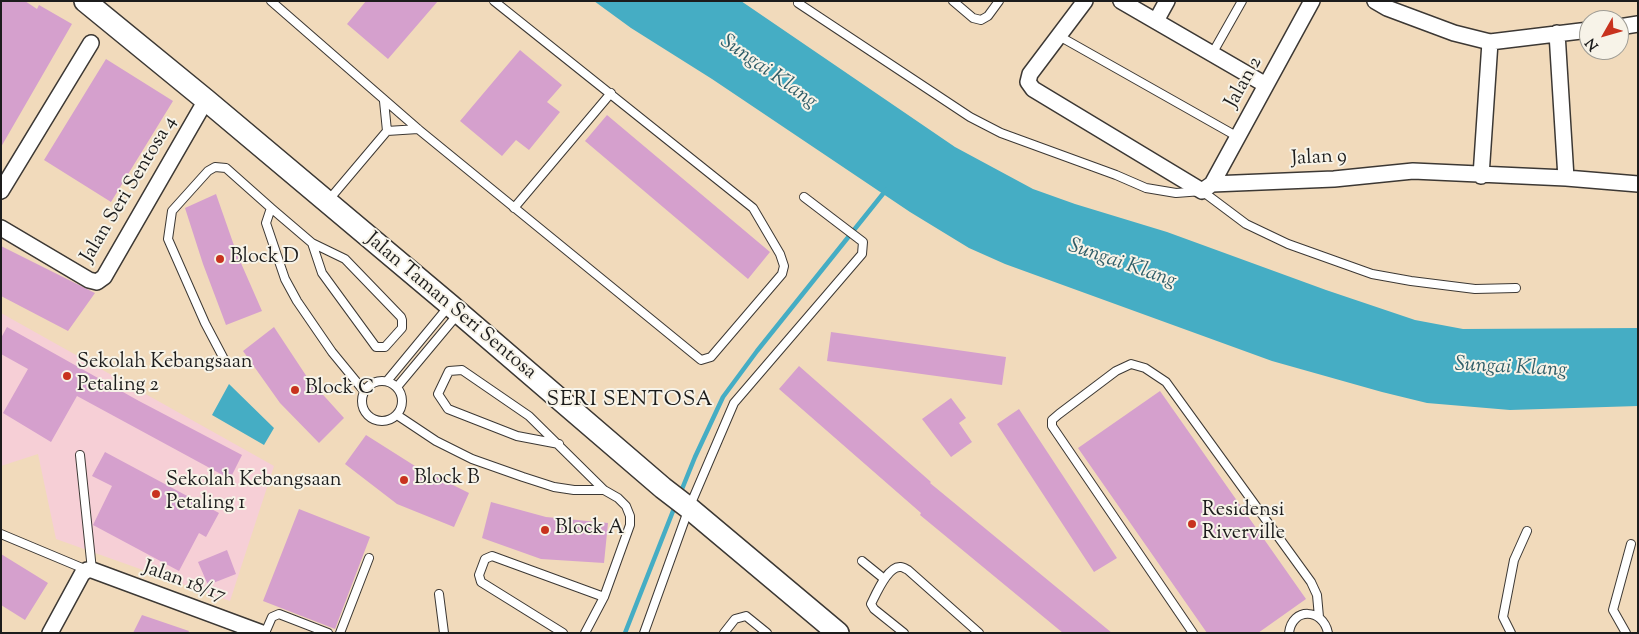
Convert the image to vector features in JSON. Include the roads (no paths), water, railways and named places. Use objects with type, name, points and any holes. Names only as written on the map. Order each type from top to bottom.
[{"type":"main road","name":"Jalan Taman Seri Sentosa","points":[[85,1],[206,100],[454,309],[663,488],[689,508],[829,630]]},
{"type":"street","points":[[1085,1],[1030,74],[1028,82],[1033,89],[1207,187]]},
{"type":"street","points":[[1121,1],[1266,85]]},
{"type":"street","points":[[1156,21],[1167,1]]},
{"type":"street","name":"Jalan 2","points":[[1207,187],[1238,137],[1312,1]]},
{"type":"street","points":[[1375,1],[1387,8],[1454,32],[1490,42],[1579,31]]},
{"type":"street","points":[[1558,33],[1566,178]]},
{"type":"street","points":[[1,190],[91,42]]},
{"type":"street","points":[[1481,176],[1490,42]]},
{"type":"street","name":"Jalan Seri Sentosa 4","points":[[1,228],[89,280],[97,282],[104,277],[206,100]]},
{"type":"street","name":"Jalan 9","points":[[1207,187],[1334,179],[1413,171],[1481,176],[1566,178],[1638,184]]},
{"type":"street","points":[[53,632],[82,574],[90,570]]},
{"type":"street","name":"Jalan 18/17","points":[[90,570],[264,633]]},
{"type":"lane","points":[[271,1],[384,101],[701,360],[712,357],[782,274],[784,266],[780,254],[753,208],[494,1]]},
{"type":"lane","points":[[953,1],[973,18],[981,20],[988,16],[999,1]]},
{"type":"lane","points":[[1212,54],[1242,1]]},
{"type":"lane","points":[[798,3],[970,117],[1001,133],[1116,175],[1146,188],[1176,193],[1207,187],[1246,224],[1288,244],[1372,274],[1475,289],[1516,288]]},
{"type":"lane","points":[[1058,36],[1238,137]]},
{"type":"lane","points":[[514,208],[611,93]]},
{"type":"lane","points":[[384,101],[387,131]]},
{"type":"lane","points":[[326,202],[387,131],[418,129]]},
{"type":"lane","points":[[225,362],[168,239],[172,211],[208,171],[215,167],[226,168],[312,243],[345,259],[401,317],[402,328],[385,346],[376,347],[322,273],[312,243]]},
{"type":"lane","points":[[644,633],[689,508],[734,403],[862,254],[863,242],[804,197]]},
{"type":"lane","points":[[271,208],[266,223],[285,279],[297,301],[332,352],[364,391]]},
{"type":"lane","points":[[387,381],[454,309]]},
{"type":"lane","points":[[397,387],[454,309]]},
{"type":"lane","points":[[1194,633],[1052,426],[1052,420],[1059,414],[1116,371],[1131,364],[1145,368],[1166,382],[1311,582],[1317,595],[1319,617]]},
{"type":"lane","points":[[559,444],[516,436],[448,409],[438,394],[449,371],[462,370],[529,416],[559,444],[604,490],[618,498],[626,506],[630,516],[630,526],[604,597],[585,633]]},
{"type":"lane","points":[[387,381],[397,387],[402,399],[402,406],[397,415],[391,419],[383,421],[372,419],[363,407],[362,398],[364,391],[375,382],[387,381]]},
{"type":"lane","points":[[397,415],[436,441],[472,459],[554,487],[574,490],[604,490]]},
{"type":"lane","points":[[1,534],[90,570],[80,454]]},
{"type":"lane","points":[[1511,633],[1503,617],[1514,560],[1527,531]]},
{"type":"lane","points":[[1626,633],[1613,610],[1631,544]]},
{"type":"lane","points":[[563,633],[481,582],[479,575],[485,560],[492,556],[604,597]]},
{"type":"lane","points":[[340,633],[369,558]]},
{"type":"lane","points":[[862,561],[883,578]]},
{"type":"lane","points":[[904,633],[871,604],[883,578],[900,566],[908,570],[979,633]]},
{"type":"lane","points":[[439,594],[444,633]]},
{"type":"lane","points":[[264,633],[272,617],[279,614],[328,633]]},
{"type":"lane","points":[[1289,633],[1291,624],[1300,616],[1313,614],[1324,621],[1328,633]]},
{"type":"lane","points":[[724,633],[735,619],[746,616],[767,633]]},
{"type":"water","name":"Sungai Klang","points":[[594,1],[741,1],[955,147],[1033,189],[1167,232],[1415,320],[1463,329],[1638,328],[1638,406],[1510,410],[1427,403],[1272,361],[1005,264],[969,248],[910,212],[712,79],[631,28]]},
{"type":"water","points":[[229,384],[274,428],[264,445],[212,415]]},
{"type":"waterway","points":[[680,494],[723,397],[757,351],[886,190]]},
{"type":"waterway","points":[[625,633],[675,506]]},
{"type":"place","name":"Block D","points":[[220,259]]},
{"type":"place","name":"Sekolah Kebangsaan Petaling 2","points":[[67,376]]},
{"type":"place","name":"Block C","points":[[295,390]]},
{"type":"place","name":"Block B","points":[[404,480]]},
{"type":"place","name":"Sekolah Kebangsaan Petaling 1","points":[[156,494]]},
{"type":"place","name":"Residensi Riverville","points":[[1192,524]]},
{"type":"place","name":"Block A","points":[[545,530]]},
{"type":"district","name":"SERI SENTOSA","points":[[630,401]]}]
